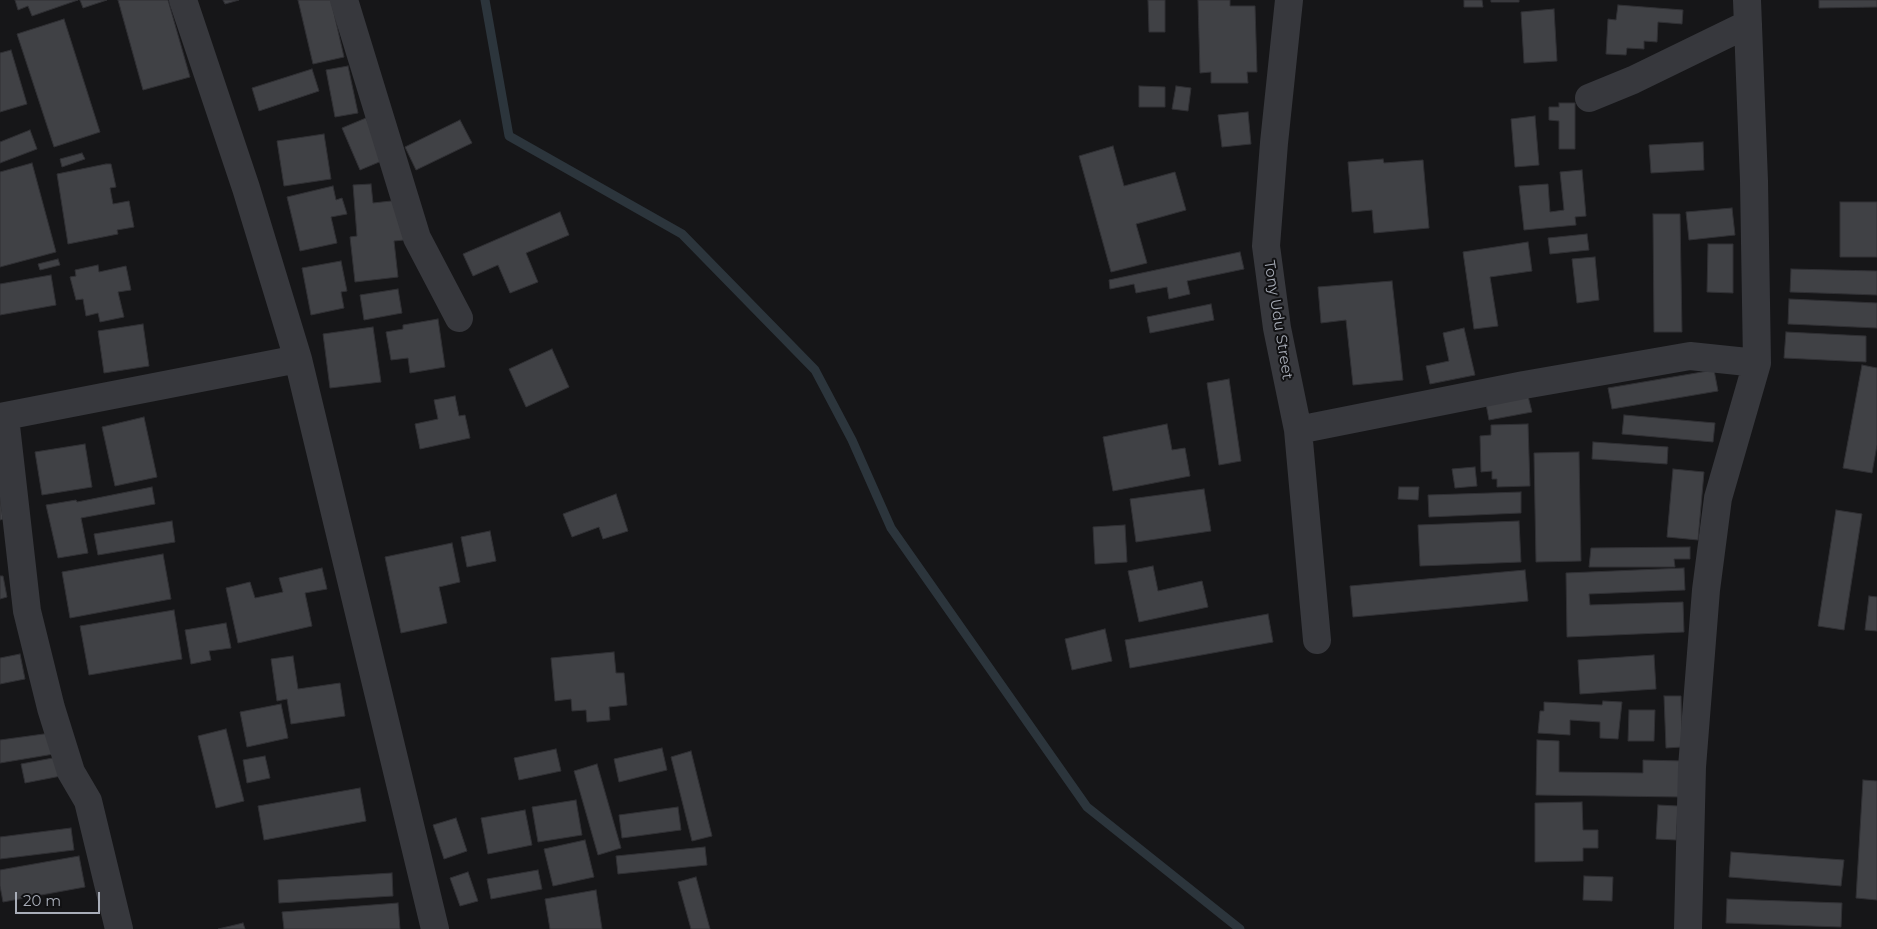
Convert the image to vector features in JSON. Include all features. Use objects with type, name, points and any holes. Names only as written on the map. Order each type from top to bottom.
[{"type":"street","points":[[183,0],[246,188],[298,359],[435,929]]},
{"type":"street","points":[[344,0],[417,238],[459,318]]},
{"type":"street","name":"Tony Udu Street","points":[[1289,0],[1274,143],[1266,246],[1277,328],[1298,430],[1317,640]]},
{"type":"street","points":[[1589,98],[1633,80],[1748,12],[1758,363],[1718,498],[1707,581],[1692,767],[1688,929]]},
{"type":"street","points":[[1298,430],[1524,385],[1690,356],[1758,363]]},
{"type":"street","points":[[119,929],[88,802],[71,772],[51,708],[28,611],[2,417],[298,359]]},
{"type":"building","points":[[15,0],[78,0],[32,16],[28,6],[18,10]]},
{"type":"building","points":[[80,0],[107,0],[83,8]]},
{"type":"building","points":[[118,0],[168,0],[190,77],[143,90]]},
{"type":"building","points":[[223,0],[239,0],[225,4]]},
{"type":"building","points":[[298,0],[331,0],[344,57],[313,64]]},
{"type":"building","points":[[1148,0],[1165,0],[1165,32],[1149,32]]},
{"type":"building","points":[[1198,0],[1230,0],[1230,6],[1255,6],[1257,72],[1247,72],[1248,83],[1211,83],[1211,72],[1200,73]]},
{"type":"building","points":[[1464,0],[1482,0],[1483,7],[1464,7]]},
{"type":"building","points":[[1491,0],[1519,0],[1519,2],[1491,2]]},
{"type":"building","points":[[1819,0],[1877,0],[1877,7],[1819,8]]},
{"type":"building","points":[[1618,5],[1683,10],[1682,24],[1658,22],[1657,42],[1644,41],[1644,49],[1627,48],[1626,55],[1606,54],[1608,19],[1616,20]]},
{"type":"building","points":[[1554,9],[1557,61],[1524,63],[1521,12]]},
{"type":"building","points":[[64,19],[100,132],[54,147],[17,34]]},
{"type":"building","points":[[11,50],[27,104],[0,112],[0,53]]},
{"type":"building","points":[[348,66],[358,113],[335,117],[326,70]]},
{"type":"building","points":[[312,69],[319,91],[259,111],[252,88]]},
{"type":"building","points":[[1139,86],[1165,87],[1165,107],[1139,107]]},
{"type":"building","points":[[1176,86],[1191,88],[1188,111],[1172,109]]},
{"type":"building","points":[[1559,103],[1575,103],[1575,149],[1559,149],[1559,121],[1549,120],[1549,107],[1559,107]]},
{"type":"building","points":[[1248,112],[1251,144],[1222,147],[1218,115]]},
{"type":"building","points":[[1535,116],[1539,165],[1515,167],[1511,119]]},
{"type":"building","points":[[366,118],[384,160],[360,170],[342,128]]},
{"type":"building","points":[[460,120],[472,143],[416,170],[405,147]]},
{"type":"building","points":[[30,130],[37,149],[0,163],[0,142]]},
{"type":"building","points":[[324,134],[331,179],[284,186],[277,141]]},
{"type":"building","points":[[1703,142],[1704,170],[1651,173],[1649,145]]},
{"type":"building","points":[[1113,146],[1124,186],[1175,172],[1186,210],[1136,224],[1147,263],[1111,272],[1079,156]]},
{"type":"building","points":[[82,153],[85,159],[62,167],[60,159]]},
{"type":"building","points":[[1383,159],[1384,163],[1423,160],[1429,228],[1374,233],[1372,210],[1352,212],[1348,162]]},
{"type":"building","points":[[32,163],[56,252],[0,267],[0,172]]},
{"type":"building","points":[[111,164],[116,187],[110,188],[113,204],[129,201],[134,227],[117,230],[118,234],[68,244],[57,174]]},
{"type":"building","points":[[1582,170],[1586,216],[1575,217],[1576,225],[1524,230],[1519,186],[1548,184],[1550,212],[1564,210],[1560,172]]},
{"type":"building","points":[[371,184],[373,203],[400,200],[404,240],[394,241],[398,277],[355,282],[350,237],[357,236],[353,185]]},
{"type":"building","points":[[333,186],[336,200],[342,198],[347,214],[331,217],[337,243],[300,251],[287,197]]},
{"type":"building","points":[[1840,202],[1877,202],[1877,257],[1840,257]]},
{"type":"building","points":[[1732,208],[1735,235],[1689,240],[1686,212]]},
{"type":"building","points":[[560,212],[569,235],[526,253],[538,282],[510,293],[498,265],[473,276],[463,254]]},
{"type":"building","points":[[1653,214],[1680,214],[1682,332],[1654,332]]},
{"type":"building","points":[[1587,234],[1589,250],[1550,254],[1548,238]]},
{"type":"building","points":[[1528,242],[1532,271],[1490,277],[1498,326],[1474,329],[1463,252]]},
{"type":"building","points":[[1708,244],[1733,244],[1733,293],[1707,292]]},
{"type":"building","points":[[1240,252],[1244,269],[1187,281],[1190,294],[1169,299],[1167,287],[1136,293],[1134,284],[1110,289],[1109,280]]},
{"type":"building","points":[[1595,257],[1599,300],[1577,303],[1572,259]]},
{"type":"building","points":[[58,259],[60,265],[40,270],[38,264]]},
{"type":"building","points":[[341,261],[347,291],[341,292],[344,308],[311,315],[302,268]]},
{"type":"building","points":[[98,265],[99,272],[126,266],[131,290],[118,292],[124,317],[100,322],[98,313],[86,316],[83,299],[76,300],[70,277],[76,276],[75,270]]},
{"type":"building","points":[[1791,269],[1877,271],[1877,295],[1790,292]]},
{"type":"building","points":[[51,275],[56,305],[0,315],[0,284]]},
{"type":"building","points":[[1392,281],[1403,380],[1353,385],[1346,320],[1321,323],[1318,287]]},
{"type":"building","points":[[398,289],[402,313],[364,320],[360,295]]},
{"type":"building","points":[[1789,299],[1877,303],[1877,328],[1788,324]]},
{"type":"building","points":[[1211,304],[1214,320],[1150,333],[1147,317]]},
{"type":"building","points":[[438,319],[445,367],[410,373],[408,358],[391,360],[386,332],[403,329],[403,325]]},
{"type":"building","points":[[143,324],[149,366],[104,373],[98,331]]},
{"type":"building","points":[[373,327],[381,382],[330,388],[323,334]]},
{"type":"building","points":[[1464,328],[1475,375],[1430,384],[1426,366],[1449,361],[1443,333]]},
{"type":"building","points":[[1786,332],[1866,336],[1866,362],[1784,358]]},
{"type":"building","points":[[552,349],[569,387],[526,407],[509,369]]},
{"type":"building","points":[[1862,365],[1877,368],[1877,445],[1872,473],[1843,468]]},
{"type":"building","points":[[1714,370],[1718,391],[1612,409],[1608,388]]},
{"type":"building","points":[[1229,379],[1241,461],[1219,465],[1207,383]]},
{"type":"building","points":[[455,396],[459,416],[465,415],[470,438],[420,449],[415,424],[438,419],[434,400]]},
{"type":"building","points":[[1528,396],[1532,412],[1489,420],[1486,404]]},
{"type":"building","points":[[1624,415],[1715,423],[1713,442],[1622,434]]},
{"type":"building","points":[[144,417],[157,477],[115,486],[102,427]]},
{"type":"building","points":[[1167,424],[1172,450],[1185,448],[1190,476],[1113,491],[1103,437]]},
{"type":"building","points":[[1528,424],[1530,486],[1497,487],[1497,479],[1492,479],[1492,471],[1481,472],[1480,436],[1491,435],[1491,425]]},
{"type":"building","points":[[1593,442],[1668,447],[1667,464],[1592,459]]},
{"type":"building","points":[[85,444],[92,487],[42,495],[35,452]]},
{"type":"building","points":[[1579,452],[1581,561],[1536,562],[1534,453]]},
{"type":"building","points":[[1475,467],[1477,486],[1455,488],[1452,469]]},
{"type":"building","points":[[1673,469],[1704,472],[1698,540],[1667,537]]},
{"type":"building","points":[[152,487],[155,504],[81,518],[88,553],[58,558],[46,505],[76,500],[77,502]]},
{"type":"building","points":[[1399,487],[1419,487],[1418,500],[1398,499]]},
{"type":"building","points":[[1204,489],[1211,531],[1136,542],[1130,499]]},
{"type":"building","points":[[1521,492],[1521,513],[1429,517],[1428,495]]},
{"type":"building","points":[[616,494],[628,531],[603,539],[599,527],[572,537],[563,514]]},
{"type":"building","points":[[0,498],[3,519],[0,520]]},
{"type":"building","points":[[1836,510],[1862,514],[1844,630],[1818,626]]},
{"type":"building","points":[[172,521],[175,542],[98,555],[94,534]]},
{"type":"building","points":[[1519,521],[1521,562],[1420,566],[1418,525]]},
{"type":"building","points":[[1125,525],[1127,562],[1095,564],[1093,527]]},
{"type":"building","points":[[490,531],[496,561],[467,567],[461,537]]},
{"type":"building","points":[[452,543],[460,582],[439,587],[447,623],[401,633],[385,557]]},
{"type":"building","points":[[1690,547],[1690,559],[1674,559],[1675,567],[1589,567],[1591,548]]},
{"type":"building","points":[[163,554],[171,599],[70,618],[62,572]]},
{"type":"building","points":[[1153,566],[1158,591],[1202,581],[1208,607],[1139,622],[1128,571]]},
{"type":"building","points":[[322,568],[327,589],[305,593],[312,626],[238,643],[226,588],[250,582],[255,598],[283,592],[279,578]]},
{"type":"building","points":[[1684,568],[1685,590],[1589,594],[1590,605],[1683,602],[1684,632],[1567,637],[1566,573]]},
{"type":"building","points":[[1525,570],[1528,601],[1353,617],[1350,586]]},
{"type":"building","points":[[0,576],[3,576],[7,597],[0,599]]},
{"type":"building","points":[[1869,596],[1877,597],[1877,631],[1865,630]]},
{"type":"building","points":[[174,610],[182,659],[89,675],[80,626]]},
{"type":"building","points":[[1268,614],[1273,642],[1130,668],[1125,640]]},
{"type":"building","points":[[226,623],[231,648],[209,651],[211,660],[191,664],[185,630]]},
{"type":"building","points":[[1105,629],[1112,661],[1072,670],[1065,639]]},
{"type":"building","points":[[614,652],[616,673],[624,673],[627,705],[609,707],[610,720],[587,722],[586,710],[572,711],[571,699],[555,701],[551,658]]},
{"type":"building","points":[[20,654],[25,679],[0,684],[0,658]]},
{"type":"building","points":[[1654,655],[1656,689],[1580,694],[1578,660]]},
{"type":"building","points":[[293,656],[298,689],[340,683],[345,716],[291,724],[287,699],[277,701],[271,659]]},
{"type":"building","points":[[1664,696],[1681,696],[1682,747],[1666,748]]},
{"type":"building","points":[[1603,701],[1622,702],[1618,739],[1600,738],[1600,722],[1570,720],[1570,735],[1538,733],[1540,711],[1544,711],[1544,702],[1602,705]]},
{"type":"building","points":[[281,704],[288,738],[247,747],[240,712]]},
{"type":"building","points":[[1629,710],[1655,710],[1654,741],[1628,741]]},
{"type":"building","points":[[226,729],[244,801],[216,808],[198,736]]},
{"type":"building","points":[[51,733],[54,754],[0,763],[0,740]]},
{"type":"building","points":[[1537,740],[1559,741],[1559,772],[1643,773],[1643,760],[1684,761],[1683,797],[1536,795]]},
{"type":"building","points":[[662,748],[667,770],[619,782],[614,759]]},
{"type":"building","points":[[556,749],[561,771],[519,780],[514,758]]},
{"type":"building","points":[[691,751],[712,836],[692,841],[671,757]]},
{"type":"building","points":[[265,756],[270,778],[247,783],[243,760]]},
{"type":"building","points":[[58,757],[61,776],[25,783],[21,764]]},
{"type":"building","points":[[597,764],[621,848],[598,855],[574,771]]},
{"type":"building","points":[[1863,780],[1877,781],[1877,900],[1856,898]]},
{"type":"building","points":[[360,788],[366,821],[264,840],[258,806]]},
{"type":"building","points":[[576,800],[582,835],[538,842],[532,807]]},
{"type":"building","points":[[1582,802],[1583,830],[1598,830],[1598,848],[1583,848],[1583,861],[1535,862],[1535,803]]},
{"type":"building","points":[[1658,805],[1678,806],[1676,840],[1656,839]]},
{"type":"building","points":[[678,807],[681,830],[622,838],[619,815]]},
{"type":"building","points":[[525,810],[532,845],[488,854],[481,818]]},
{"type":"building","points":[[456,818],[467,851],[444,859],[433,825]]},
{"type":"building","points":[[71,828],[74,850],[0,859],[0,837]]},
{"type":"building","points":[[585,840],[594,877],[553,886],[544,849]]},
{"type":"building","points":[[705,847],[707,865],[618,874],[616,856]]},
{"type":"building","points":[[1731,852],[1844,860],[1841,886],[1729,877]]},
{"type":"building","points":[[79,856],[85,887],[3,902],[0,870]]},
{"type":"building","points":[[538,870],[542,889],[491,899],[487,879]]},
{"type":"building","points":[[468,872],[478,901],[460,906],[450,878]]},
{"type":"building","points":[[392,873],[393,896],[279,903],[278,880]]},
{"type":"building","points":[[1584,876],[1613,877],[1612,901],[1583,900]]},
{"type":"building","points":[[696,877],[710,929],[691,929],[678,882]]},
{"type":"building","points":[[596,890],[602,929],[550,929],[545,899]]},
{"type":"building","points":[[1727,899],[1842,903],[1841,927],[1726,923]]},
{"type":"building","points":[[398,903],[400,929],[284,929],[282,912]]},
{"type":"building","points":[[243,923],[245,929],[218,929]]},
{"type":"waterway","points":[[485,0],[509,136],[682,234],[815,370],[852,440],[891,528],[1087,807],[1240,929]]}]
